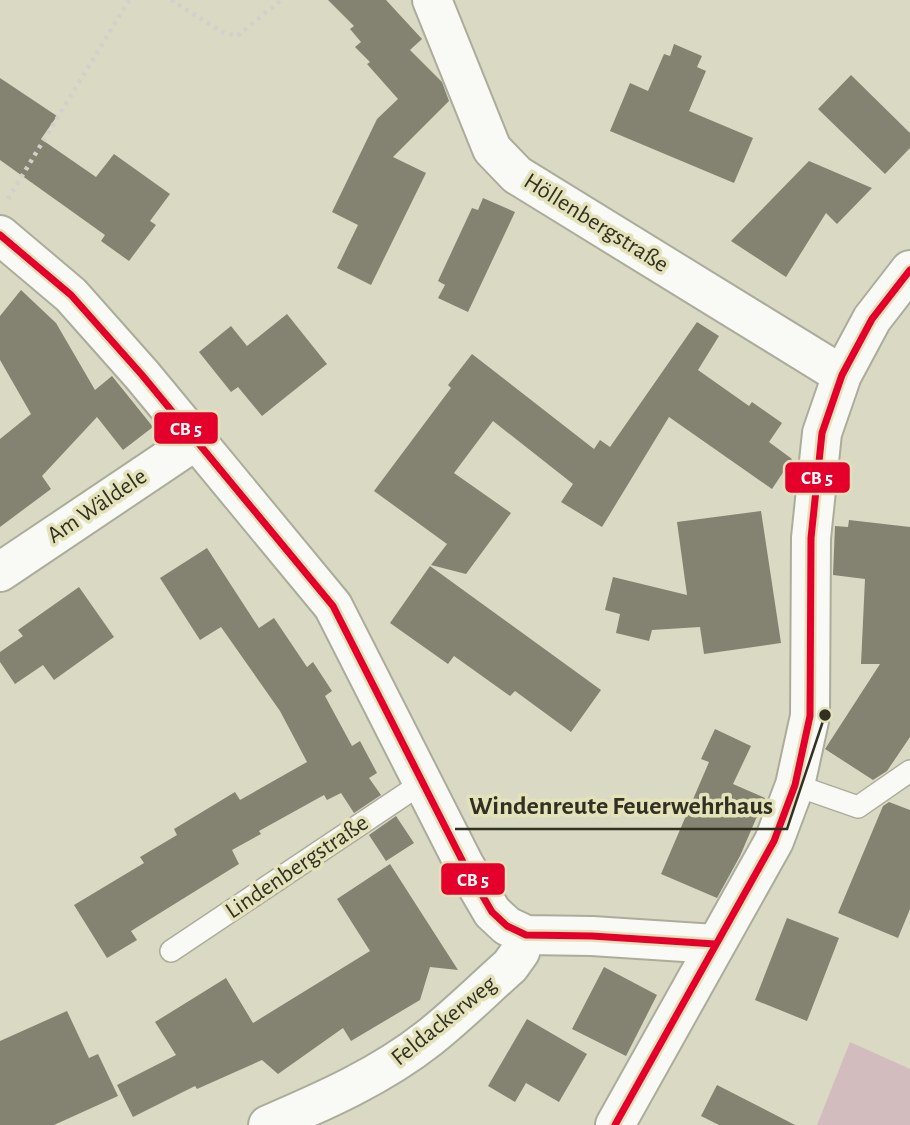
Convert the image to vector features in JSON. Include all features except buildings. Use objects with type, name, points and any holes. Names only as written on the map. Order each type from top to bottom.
[{"type":"street","name":"Höllenbergstraße","points":[[432,0],[492,149],[517,175],[842,376]]},
{"type":"street","points":[[4,217],[142,376],[334,607],[422,783],[492,912],[507,926],[526,934],[715,944]]},
{"type":"street","points":[[615,1125],[774,841],[795,785],[810,716],[811,538],[822,433],[842,376],[872,319],[910,270]]},
{"type":"street","name":"Am Wäldele","points":[[0,572],[195,441]]},
{"type":"street","name":"Feldackerweg","points":[[268,1125],[374,1075],[429,1038],[510,966],[520,952],[526,934]]},
{"type":"lane","points":[[795,785],[858,807],[910,771]]},
{"type":"lane","name":"Lindenbergstraße","points":[[171,951],[422,783]]},
{"type":"path","points":[[4,217],[129,0]]},
{"type":"path","points":[[171,0],[224,33],[237,36],[281,0]]},
{"type":"shaded area","points":[[850,1042],[910,1069],[910,1125],[817,1125]]},
{"type":"transit line","points":[[0,235],[71,295],[142,375],[333,606],[464,864],[492,912],[507,926],[526,935],[592,936],[715,944]]},
{"type":"transit line","points":[[615,1125],[774,841],[795,785],[810,716],[811,538],[822,433],[842,375],[872,319],[910,270]]},
{"type":"place","name":"Windenreute Feuerwehrhaus","points":[[825,715]]}]
